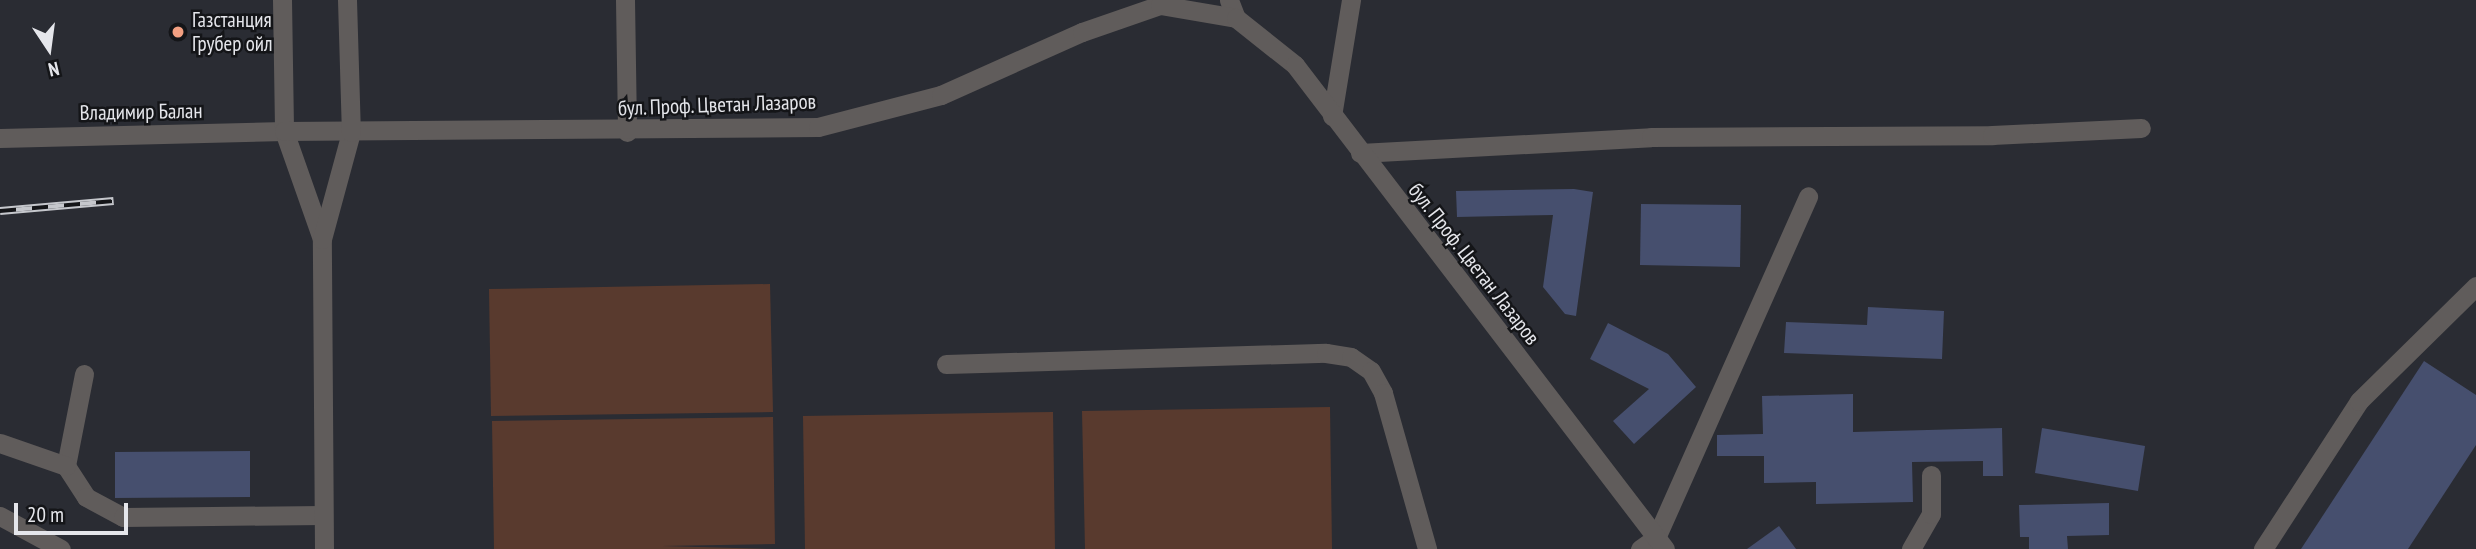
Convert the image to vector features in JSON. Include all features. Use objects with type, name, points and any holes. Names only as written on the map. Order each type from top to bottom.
[{"type":"street","points":[[282,0],[284,131],[322,239]]},
{"type":"street","points":[[324,549],[322,239],[351,132],[348,0]]},
{"type":"street","points":[[625,0],[626,132]]},
{"type":"street","points":[[1332,116],[1351,0]]},
{"type":"street","name":"бул. Проф. Цветан Лазаров","points":[[351,132],[626,132],[818,127],[941,95],[1082,32],[1160,5],[1232,9],[1295,65],[1654,545]]},
{"type":"street","points":[[1360,153],[1651,137],[1992,135],[2141,128]]},
{"type":"street","name":"Владимир Балан","points":[[0,138],[284,131],[351,132]]},
{"type":"street","points":[[1654,545],[1808,196]]},
{"type":"street","points":[[2263,549],[2359,401],[2476,286]]},
{"type":"street","points":[[946,364],[1326,353],[1351,357],[1371,372],[1383,393],[1427,549]]},
{"type":"street","points":[[66,466],[84,374]]},
{"type":"street","points":[[0,443],[66,466],[86,497],[122,517],[323,515]]},
{"type":"street","points":[[1911,549],[1931,514],[1931,475]]},
{"type":"street","points":[[0,516],[61,549]]},
{"type":"shaded area","points":[[770,284],[773,412],[491,416],[489,289]]},
{"type":"shaded area","points":[[1330,407],[1332,549],[1085,549],[1082,411]]},
{"type":"shaded area","points":[[1053,412],[1055,549],[805,549],[803,416]]},
{"type":"shaded area","points":[[773,417],[775,544],[662,546],[775,549],[494,549],[492,421]]},
{"type":"building","points":[[1574,189],[1593,192],[1576,316],[1565,314],[1543,287],[1553,215],[1457,217],[1456,191]]},
{"type":"building","points":[[1641,204],[1741,205],[1740,267],[1640,265]]},
{"type":"building","points":[[1868,307],[1944,311],[1942,359],[1784,353],[1786,322],[1867,325]]},
{"type":"building","points":[[1608,323],[1668,354],[1696,387],[1634,444],[1613,421],[1649,389],[1590,359]]},
{"type":"building","points":[[2424,361],[2476,395],[2476,445],[2408,549],[2301,549]]},
{"type":"building","points":[[1853,394],[1853,432],[2002,428],[2003,476],[1983,476],[1983,461],[1912,462],[1913,502],[1816,504],[1816,482],[1764,483],[1764,456],[1717,456],[1717,435],[1763,434],[1762,396]]},
{"type":"building","points":[[2042,428],[2145,446],[2138,491],[2035,473]]},
{"type":"building","points":[[250,451],[250,497],[115,498],[115,452]]},
{"type":"building","points":[[2109,503],[2109,535],[2067,536],[2068,549],[2029,549],[2029,537],[2020,537],[2019,505]]},
{"type":"building","points":[[1779,526],[1796,549],[1747,549]]},
{"type":"railway","points":[[0,211],[114,201]]},
{"type":"place","name":"Газстанция Грубер ойл","points":[[178,32]]}]
